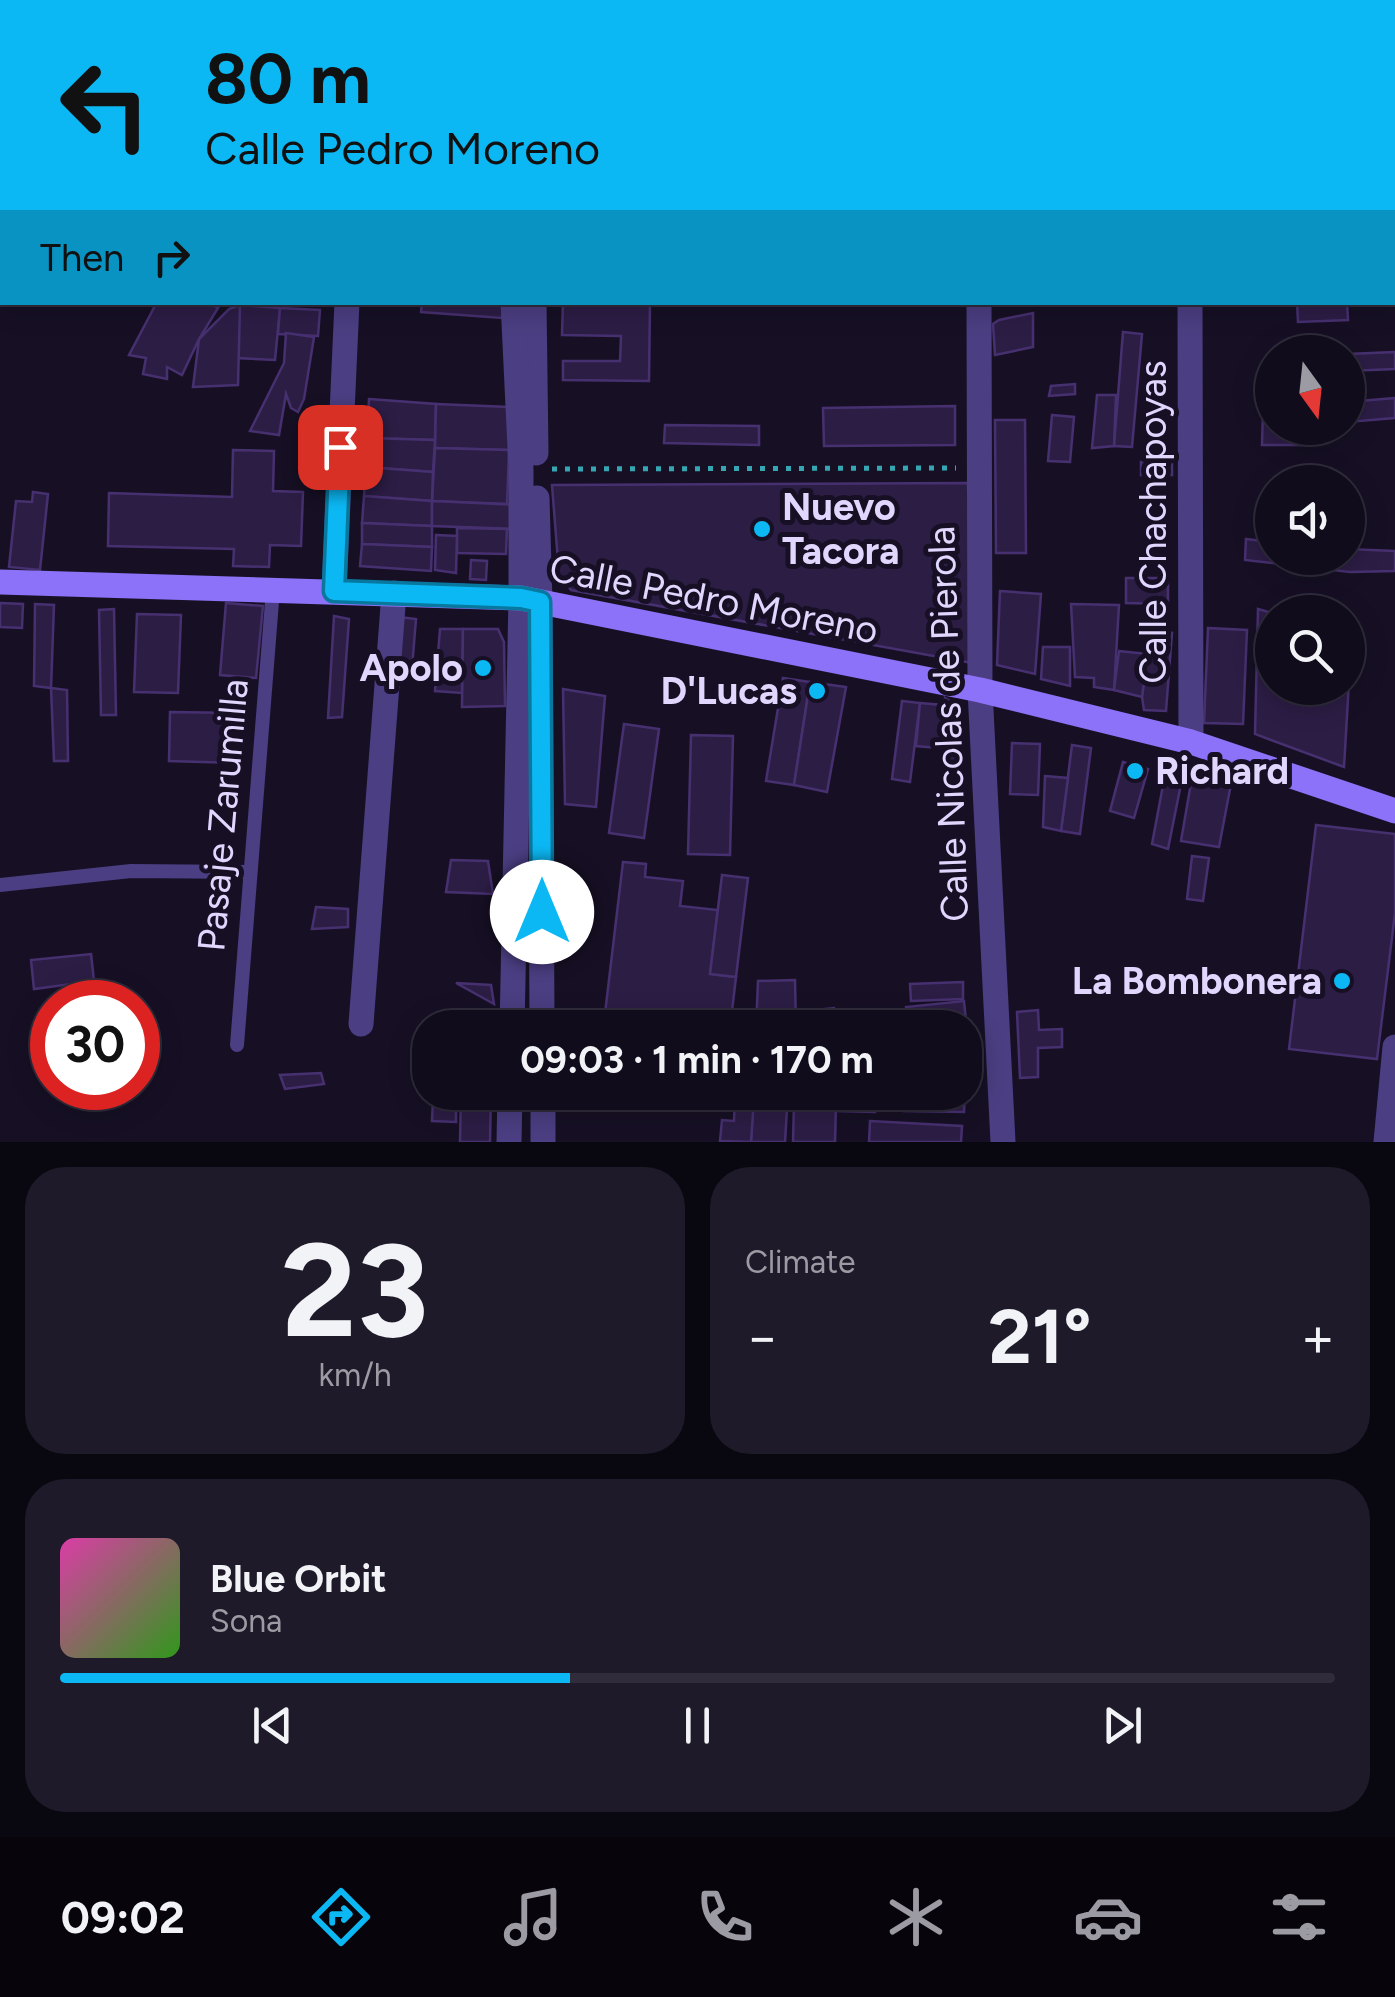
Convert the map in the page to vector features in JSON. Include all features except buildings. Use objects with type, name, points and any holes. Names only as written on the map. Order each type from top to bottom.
[{"type":"main road","name":"Calle Pedro Moreno","points":[[0,582],[531,600],[980,690],[1191,742],[1395,811]]},
{"type":"street","points":[[334,591],[347,305]]},
{"type":"street","points":[[513,305],[531,600],[542,1010]]},
{"type":"street","points":[[513,1010],[537,470],[534,305]]},
{"type":"street","name":"Calle Nicolas de Pierola","points":[[979,305],[980,690],[1003,1142]]},
{"type":"street","name":"Calle Chachapoyas","points":[[1190,305],[1191,742]]},
{"type":"street","points":[[361,1024],[394,593]]},
{"type":"street","points":[[1386,1142],[1395,1047]]},
{"type":"street","points":[[509,1142],[510,1110]]},
{"type":"street","points":[[542,1110],[543,1142]]},
{"type":"lane","name":"Pasaje Zarumilla","points":[[237,1045],[273,589]]},
{"type":"lane","points":[[0,885],[131,870],[250,872]]},
{"type":"path","points":[[537,470],[979,468]]},
{"type":"place","name":"Nuevo Tacora","points":[[762,529]]},
{"type":"place","name":"Apolo","points":[[483,668]]},
{"type":"place","name":"D'Lucas","points":[[817,691]]},
{"type":"place","name":"Richard","points":[[1135,771]]},
{"type":"place","name":"La Bombonera","points":[[1342,981]]},
{"type":"route","points":[[340,447],[334,591],[540,602],[542,912]]}]
